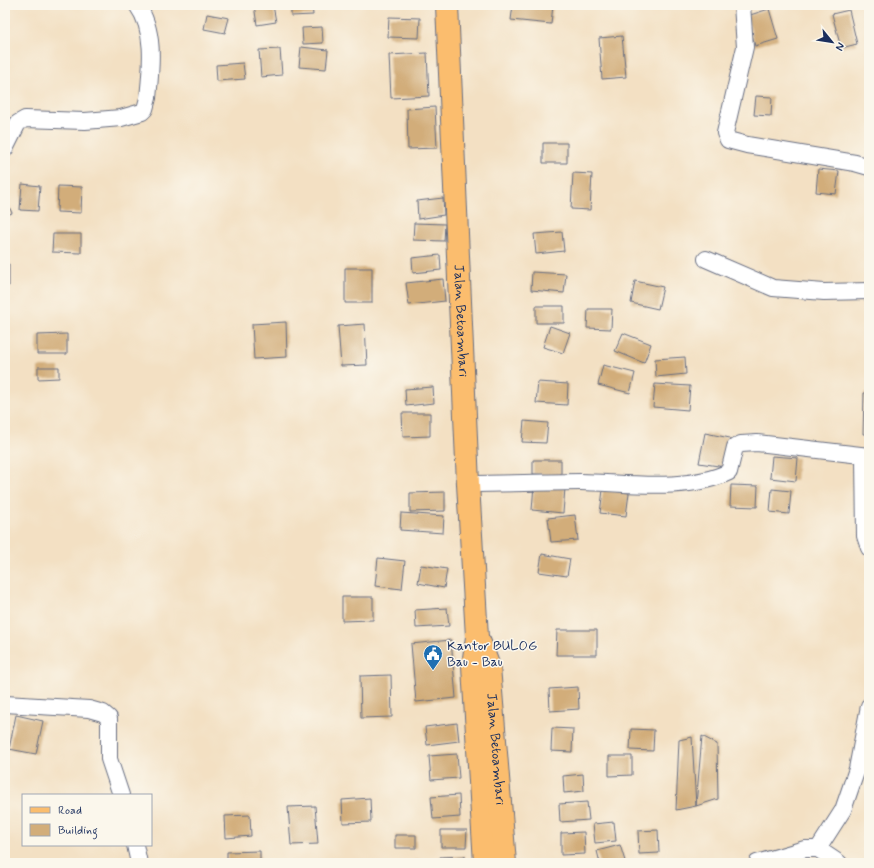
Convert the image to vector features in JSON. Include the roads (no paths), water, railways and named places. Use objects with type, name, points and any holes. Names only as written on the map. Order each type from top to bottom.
[{"type":"main road","name":"Jalan Betoambari","points":[[447,5],[468,484],[477,637],[474,657],[474,684],[485,863]]},
{"type":"main road","name":"Jalan Betoambari","points":[[477,637],[486,656],[488,667],[505,863]]},
{"type":"street","points":[[5,149],[18,123],[25,119],[85,120],[121,118],[142,112],[145,109],[148,98],[149,34],[143,14],[137,5]]},
{"type":"street","points":[[742,5],[745,47],[725,133],[728,140],[747,145],[855,163],[869,167]]},
{"type":"street","points":[[706,259],[773,288],[824,292],[869,291]]},
{"type":"street","points":[[468,484],[580,482],[658,484],[702,481],[729,472],[735,447],[741,444],[757,443],[866,456],[865,536],[869,548]]},
{"type":"street","points":[[5,704],[90,709],[103,713],[109,718],[109,759],[121,794]]},
{"type":"street","points":[[818,849],[843,810],[857,769],[869,706]]},
{"type":"street","points":[[135,846],[139,863]]},
{"type":"street","points":[[757,863],[805,849],[818,849],[839,863]]},
{"type":"place","name":"Kantor BULOG Bau - Bau","points":[[433,671]]}]
